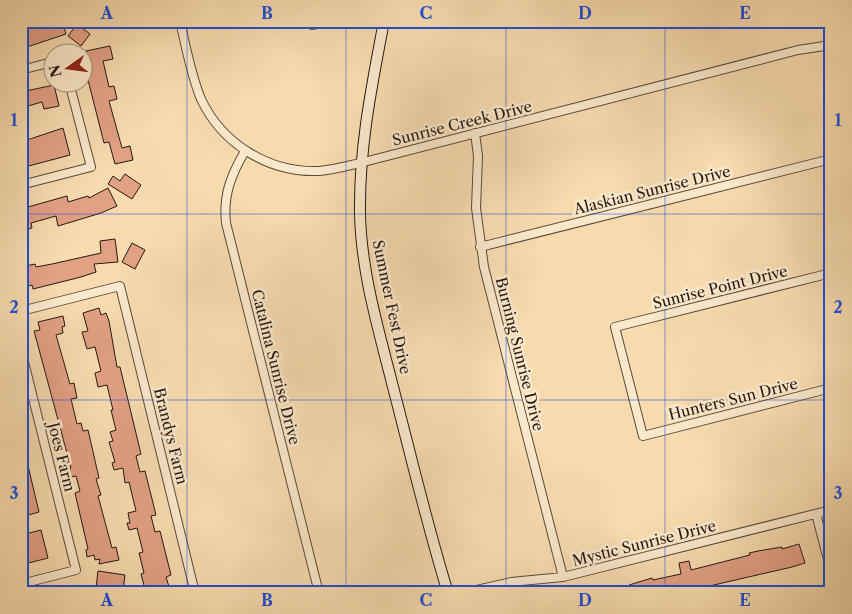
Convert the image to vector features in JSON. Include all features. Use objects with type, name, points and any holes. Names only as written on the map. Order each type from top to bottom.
[{"type":"street","name":"Sunrise Creek Drive","points":[[180,21],[202,101],[220,128],[245,151],[278,166],[307,171],[333,169],[360,163],[798,50],[831,45]]},
{"type":"street","points":[[312,25],[330,21]]},
{"type":"street","points":[[362,21],[383,23]]},
{"type":"street","name":"Summer Fest Drive","points":[[383,23],[365,123],[360,163],[361,224],[364,260],[372,300],[433,545],[448,593]]},
{"type":"street","points":[[21,70],[42,65]]},
{"type":"street","points":[[21,185],[91,167],[72,92]]},
{"type":"street","name":"Burning Sunrise Drive","points":[[475,133],[478,156],[476,208],[480,247],[563,577]]},
{"type":"street","name":"Catalina Sunrise Drive","points":[[245,151],[234,170],[225,195],[226,223],[319,593]]},
{"type":"street","name":"Alaskian Sunrise Drive","points":[[480,247],[831,159]]},
{"type":"street","name":"Sunrise Point Drive","points":[[643,436],[615,327],[831,273]]},
{"type":"street","name":"Brandys Farm","points":[[21,311],[120,286],[195,593]]},
{"type":"street","name":"Joes Farm","points":[[21,350],[76,570],[21,584]]},
{"type":"street","name":"Hunters Sun Drive","points":[[643,436],[831,388]]},
{"type":"street","name":"Mystic Sunrise Drive","points":[[463,593],[511,582],[563,577],[831,510]]},
{"type":"street","points":[[816,514],[831,571]]},
{"type":"building","points":[[47,21],[62,21],[66,34],[21,49],[21,28]]},
{"type":"building","points":[[77,24],[90,34],[84,42],[76,42],[68,36]]},
{"type":"building","points":[[110,46],[113,59],[103,61],[109,87],[114,86],[117,99],[109,101],[122,148],[130,146],[133,160],[115,164],[109,142],[104,143],[91,92],[92,50]]},
{"type":"building","points":[[42,88],[42,92],[56,92],[59,106],[44,109],[42,102],[21,108],[21,92]]},
{"type":"building","points":[[63,128],[70,155],[21,168],[21,148],[29,146],[27,140]]},
{"type":"building","points":[[125,174],[141,185],[132,199],[108,184],[113,176],[120,181]]},
{"type":"building","points":[[108,188],[117,206],[58,226],[56,216],[31,223],[32,228],[21,231],[21,209],[67,196],[68,202],[88,196],[89,198]]},
{"type":"building","points":[[115,239],[118,262],[94,264],[96,272],[81,277],[33,289],[32,285],[25,287],[21,267],[35,264],[36,267],[101,253],[100,241]]},
{"type":"building","points":[[132,243],[145,250],[135,269],[122,262]]},
{"type":"building","points":[[99,308],[101,315],[106,313],[109,321],[117,367],[120,367],[141,454],[136,456],[140,472],[145,471],[156,515],[151,516],[155,532],[160,531],[171,575],[166,577],[171,593],[146,593],[141,574],[144,573],[139,553],[143,552],[137,528],[129,530],[127,523],[130,523],[128,513],[136,511],[129,482],[125,483],[123,468],[114,470],[112,463],[115,462],[109,442],[113,441],[110,432],[116,430],[111,410],[113,410],[107,385],[98,387],[95,373],[101,371],[95,347],[87,349],[82,332],[88,331],[83,313]]},
{"type":"building","points":[[63,316],[65,326],[62,327],[63,333],[56,335],[70,384],[74,383],[77,398],[71,399],[77,424],[81,423],[83,431],[88,430],[99,478],[96,479],[101,495],[98,496],[112,548],[116,547],[119,560],[99,564],[100,559],[95,560],[94,555],[87,557],[86,550],[88,549],[75,493],[80,491],[76,476],[70,477],[68,469],[71,468],[34,331],[40,330],[38,322]]},
{"type":"building","points":[[21,449],[24,449],[39,512],[21,517]]},
{"type":"building","points":[[41,530],[48,558],[21,565],[21,535]]},
{"type":"building","points":[[799,544],[805,563],[792,567],[679,593],[630,593],[629,585],[652,578],[653,580],[681,574],[679,563],[689,561],[691,570],[750,555],[749,553],[782,547],[782,549]]},
{"type":"building","points":[[98,571],[125,575],[123,591],[96,588]]}]
